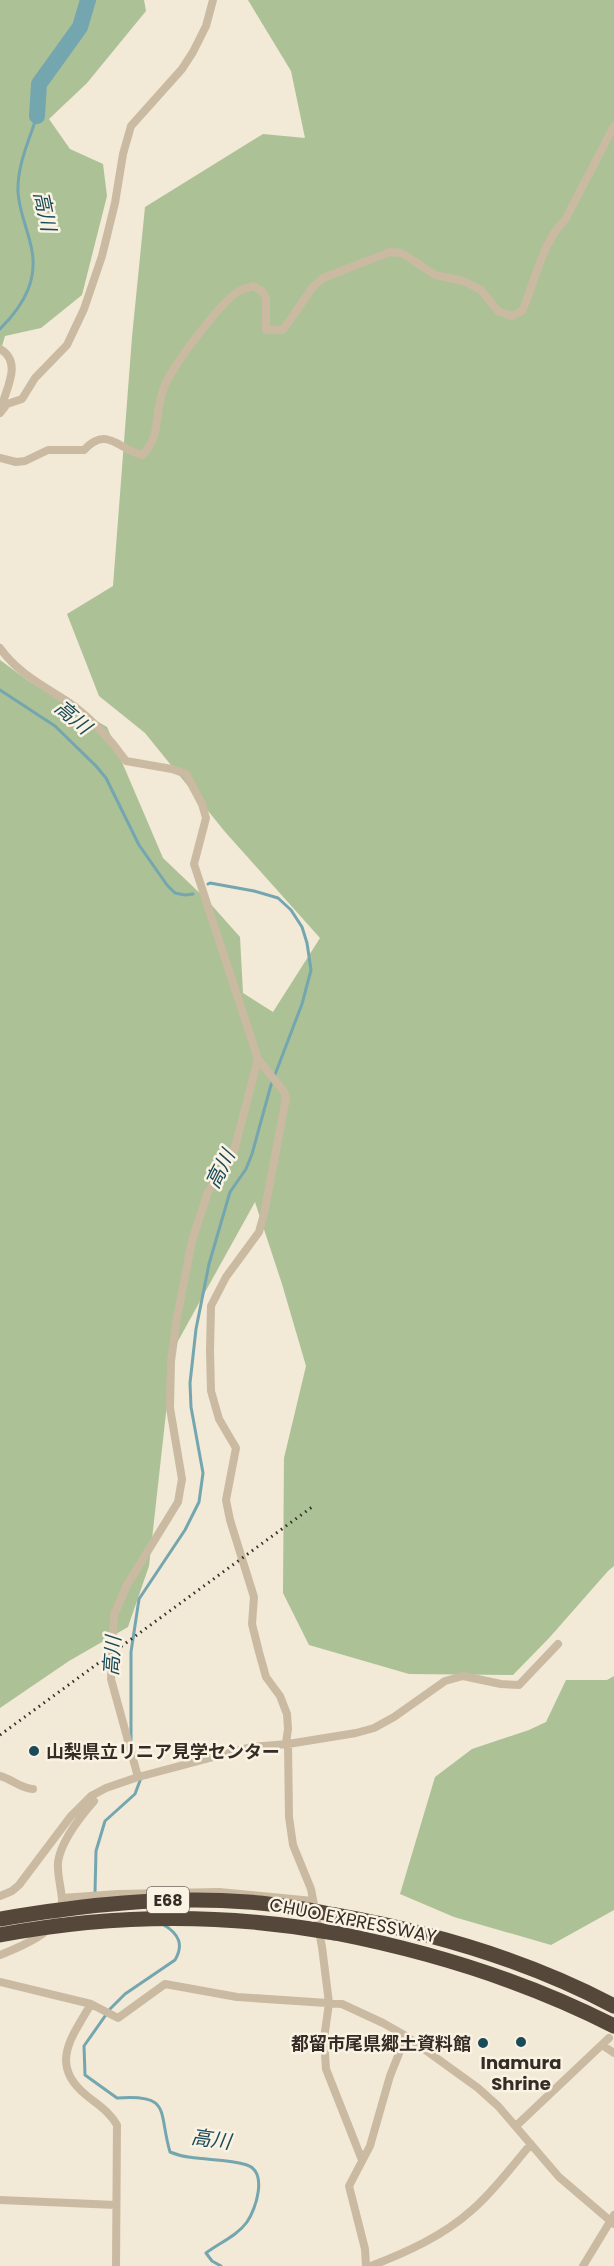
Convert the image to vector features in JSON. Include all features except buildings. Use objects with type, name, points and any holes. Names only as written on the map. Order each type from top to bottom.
[{"type":"highway","name":"CHUO EXPRESSWAY","points":[[0,1919],[105,1904],[208,1900],[250,1902],[335,1914],[464,1945],[560,1981],[614,2006]]},
{"type":"highway","name":"CHUO EXPRESSWAY","points":[[0,1935],[109,1921],[183,1918],[261,1921],[335,1933],[409,1949],[471,1967],[539,1992],[612,2032]]},
{"type":"street","points":[[0,412],[7,404],[22,399],[35,378],[66,345],[84,309],[102,256],[116,203],[123,154],[131,126],[188,61],[206,26],[213,0]]},
{"type":"street","points":[[0,458],[16,462],[25,461],[48,450],[84,450],[90,444],[102,439],[114,440],[131,453],[142,455],[154,440],[159,405],[165,385],[189,348],[231,298],[241,290],[253,286],[262,291],[266,298],[266,330],[283,330],[312,288],[323,278],[381,254],[402,253],[435,275],[463,281],[481,290],[498,312],[512,316],[522,311],[549,240],[565,220],[614,126]]},
{"type":"street","points":[[0,349],[5,352],[12,366],[10,383],[0,412]]},
{"type":"street","points":[[0,648],[27,676],[93,721],[126,761],[172,769],[186,774],[202,804],[206,818],[194,864],[196,874],[258,1059],[284,1092],[286,1098],[259,1232],[226,1277],[212,1306],[211,1391],[219,1419],[236,1449],[226,1500],[254,1597],[252,1624],[266,1677],[280,1696],[287,1714],[289,1817],[293,1845],[311,1888],[329,2003],[324,2039],[326,2069],[362,2160]]},
{"type":"street","points":[[138,1777],[111,1679],[114,1616],[127,1585],[178,1502],[182,1479],[170,1408],[171,1361],[177,1318],[192,1241],[201,1212],[208,1192],[234,1151],[258,1059]]},
{"type":"street","points":[[0,1896],[19,1885],[71,1816],[92,1796],[106,1788],[138,1777],[251,1747],[356,1733],[374,1728],[394,1718],[445,1681],[454,1678],[469,1677],[501,1684],[519,1685],[558,1644]]},
{"type":"street","points":[[0,1776],[25,1789],[33,1789]]},
{"type":"street","points":[[0,1955],[22,1946],[52,1925],[59,1916],[62,1898],[58,1862],[63,1847],[88,1808],[106,1788]]},
{"type":"street","points":[[62,1898],[219,1892],[313,1901]]},
{"type":"street","points":[[0,1982],[93,2006],[118,2018],[165,1984],[237,1997],[342,2004],[361,2011],[406,2036],[478,2088],[498,2106],[559,2177],[612,2220],[584,2266]]},
{"type":"street","points":[[93,2006],[71,2040],[65,2068],[78,2089],[105,2109],[117,2125],[116,2266]]},
{"type":"street","points":[[516,2126],[603,2045],[612,2032]]},
{"type":"street","points":[[366,2266],[365,2249],[349,2186],[370,2146],[390,2076],[406,2036]]},
{"type":"street","points":[[603,2045],[614,2053]]},
{"type":"street","points":[[371,2266],[426,2242],[462,2219],[484,2199],[531,2144]]},
{"type":"street","points":[[0,2200],[116,2205]]},
{"type":"green space","points":[[0,0],[144,0],[146,11],[87,83],[49,119],[70,149],[103,164],[107,196],[82,295],[41,328],[5,336],[0,353]]},
{"type":"green space","points":[[248,0],[614,0],[614,1566],[513,1675],[409,1674],[309,1645],[283,1593],[284,1458],[306,1366],[255,1202],[173,1350],[149,1566],[128,1627],[69,1661],[0,1708],[0,660],[30,682],[107,727],[163,858],[208,901],[240,937],[243,993],[273,1012],[320,938],[226,833],[145,733],[99,696],[67,614],[113,586],[132,337],[145,207],[263,134],[305,138],[291,71]]},
{"type":"green space","points":[[614,1676],[614,1910],[551,1945],[454,1917],[400,1894],[435,1777],[472,1749],[546,1722],[566,1680],[607,1680]]},
{"type":"waterway","name":"高川","points":[[37,116],[39,84],[80,27],[88,0]]},
{"type":"waterway","name":"高川","points":[[0,329],[23,300],[33,267],[33,255],[20,205],[18,182],[24,153],[37,116]]},
{"type":"waterway","name":"高川","points":[[0,690],[55,726],[96,766],[106,778],[139,845],[167,885],[175,893],[193,894]]},
{"type":"waterway","name":"高川","points":[[131,1740],[131,1652],[139,1599],[185,1530],[199,1502],[203,1473],[191,1407],[190,1383],[196,1329],[209,1264],[230,1192],[246,1169],[252,1154],[271,1085],[302,1004],[311,970],[302,927],[291,910],[278,898],[254,891],[208,884]]},
{"type":"waterway","name":"高川","points":[[95,1893],[96,1851],[105,1821],[135,1794],[141,1778]]},
{"type":"waterway","name":"高川","points":[[164,1925],[173,1932],[178,1940],[178,1955],[175,1960],[125,1994],[110,2009],[84,2046],[85,2075],[117,2098],[135,2097],[155,2103],[160,2108],[170,2152],[189,2157],[228,2161],[247,2165],[253,2169],[259,2183],[256,2200],[247,2222],[228,2239],[206,2253],[212,2261],[221,2266]]},
{"type":"railway","points":[[0,1735],[312,1507]]},
{"type":"place","name":"山梨県立リニア見学センター","points":[[34,1751]]},
{"type":"place","name":"Inamura Shrine","points":[[521,2042]]},
{"type":"place","name":"都留市尾県郷土資料館","points":[[483,2043]]}]
